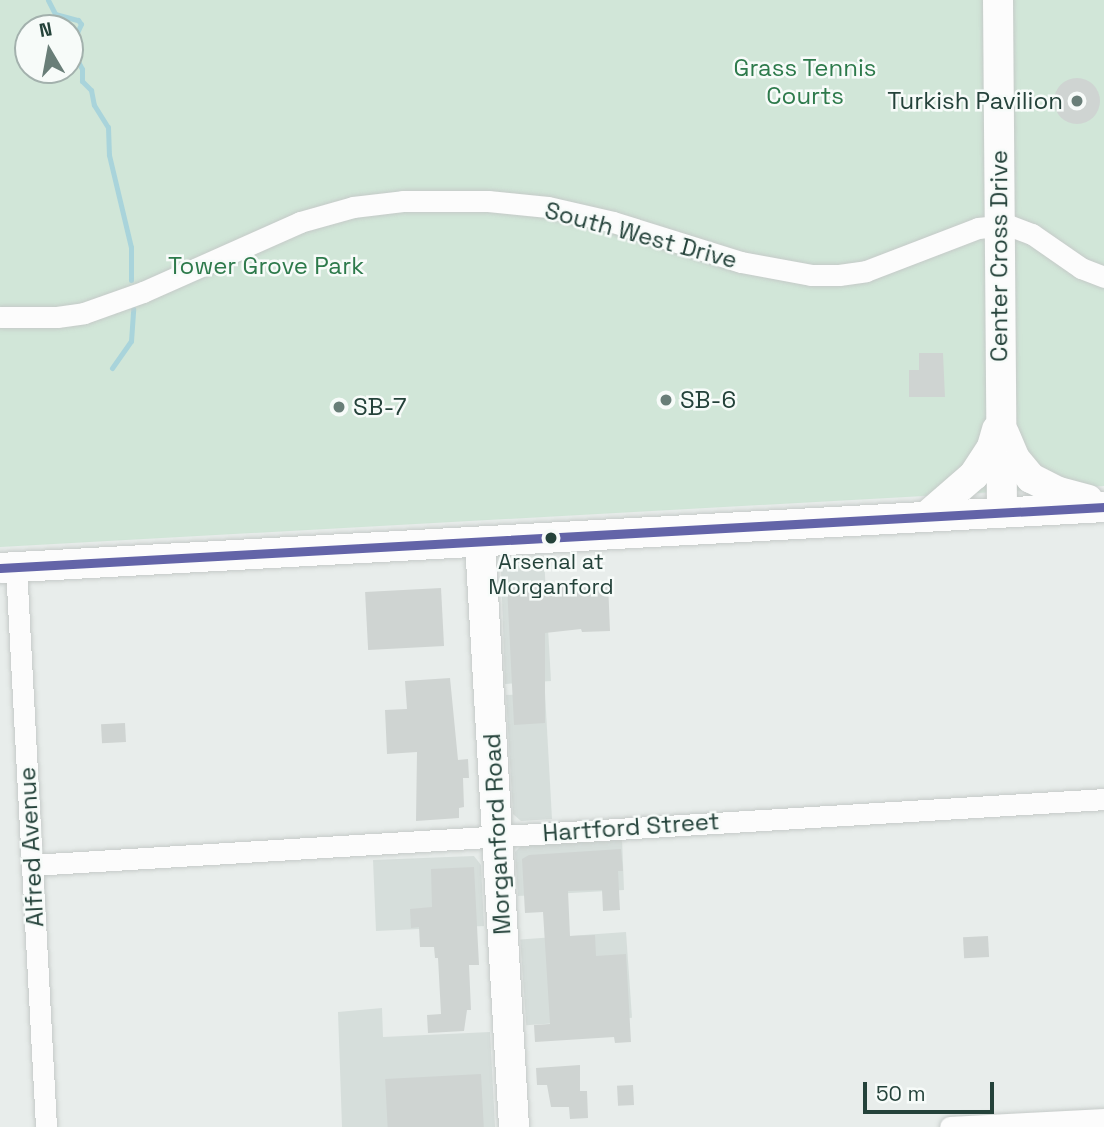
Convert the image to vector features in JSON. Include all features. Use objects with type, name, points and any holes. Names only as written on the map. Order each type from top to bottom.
[{"type":"street","name":"Center Cross Drive","points":[[998,0],[1002,512]]},
{"type":"street","name":"South West Drive","points":[[0,317],[57,317],[84,313],[143,292],[300,222],[377,203],[447,200],[548,207],[600,218],[741,262],[811,275],[866,271],[978,228],[999,225]]},
{"type":"street","points":[[999,225],[1031,234],[1081,268],[1104,277]]},
{"type":"street","points":[[1000,420],[1011,452],[1031,478],[1059,492],[1104,505]]},
{"type":"street","points":[[928,515],[974,475],[992,447],[1000,420]]},
{"type":"street","points":[[8,567],[1104,505]]},
{"type":"street","name":"Morganford Road","points":[[480,542],[514,1127]]},
{"type":"street","name":"Alfred Avenue","points":[[8,567],[32,865],[46,1127]]},
{"type":"street","name":"Hartford Street","points":[[32,865],[1104,799]]},
{"type":"street","points":[[950,1127],[1104,1119]]},
{"type":"shaded area","points":[[544,558],[551,681],[505,684],[501,570],[508,561]]},
{"type":"shaded area","points":[[545,693],[552,819],[521,821],[513,814],[506,695]]},
{"type":"shaded area","points":[[622,838],[624,890],[518,896],[515,852],[523,844]]},
{"type":"shaded area","points":[[474,856],[481,865],[484,926],[376,931],[373,860]]},
{"type":"shaded area","points":[[626,932],[632,1018],[526,1025],[520,939]]},
{"type":"shaded area","points":[[382,1008],[383,1037],[490,1032],[495,1127],[342,1127],[338,1012]]},
{"type":"green space","name":"Tower Grove Park","points":[[0,0],[1104,0],[1104,486],[0,547]]},
{"type":"building","name":"Turkish Pavilion","points":[[1077,78],[1093,85],[1100,101],[1093,117],[1077,124],[1061,117],[1054,101],[1061,85]]},
{"type":"building","points":[[919,353],[943,353],[945,397],[909,397],[909,370],[919,370]]},
{"type":"building","points":[[608,582],[610,631],[582,632],[581,629],[545,633],[545,723],[514,725],[507,586]]},
{"type":"building","points":[[441,588],[444,646],[368,650],[365,592]]},
{"type":"building","points":[[450,678],[458,760],[468,759],[469,778],[463,778],[464,807],[459,808],[459,818],[416,821],[417,752],[387,754],[385,710],[407,709],[405,681]]},
{"type":"building","points":[[125,723],[126,742],[102,743],[101,724]]},
{"type":"building","points":[[621,849],[623,871],[618,871],[620,910],[603,911],[602,890],[568,891],[570,936],[595,935],[596,956],[626,954],[631,1042],[615,1043],[614,1037],[535,1042],[534,1025],[550,1024],[543,912],[525,913],[522,859],[529,855]]},
{"type":"building","points":[[474,867],[479,965],[469,965],[471,1010],[467,1010],[464,1031],[428,1033],[427,1015],[441,1014],[438,958],[435,958],[434,947],[420,947],[419,927],[411,928],[410,909],[432,907],[431,869]]},
{"type":"building","points":[[988,936],[989,957],[964,958],[963,937]]},
{"type":"building","points":[[580,1065],[580,1091],[587,1091],[588,1118],[570,1119],[569,1107],[551,1107],[547,1085],[537,1085],[536,1068]]},
{"type":"building","points":[[481,1074],[484,1127],[388,1127],[385,1079]]},
{"type":"building","points":[[633,1085],[634,1105],[618,1106],[617,1086]]},
{"type":"waterway","points":[[48,0],[55,14],[78,20],[81,24],[75,37],[74,54],[82,69],[82,81],[91,90],[94,105],[108,127],[109,155],[131,247],[131,280]]},
{"type":"waterway","points":[[112,368],[131,341],[133,309]]},
{"type":"transit line","points":[[0,568],[1104,507]]},
{"type":"place","name":"Turkish Pavilion","points":[[1077,101]]},
{"type":"place","name":"SB-6","points":[[666,400]]},
{"type":"place","name":"SB-7","points":[[339,407]]},
{"type":"place","name":"Arsenal at Morganford","points":[[551,538]]},
{"type":"park label","name":"Grass Tennis Courts","points":[[805,82]]}]
